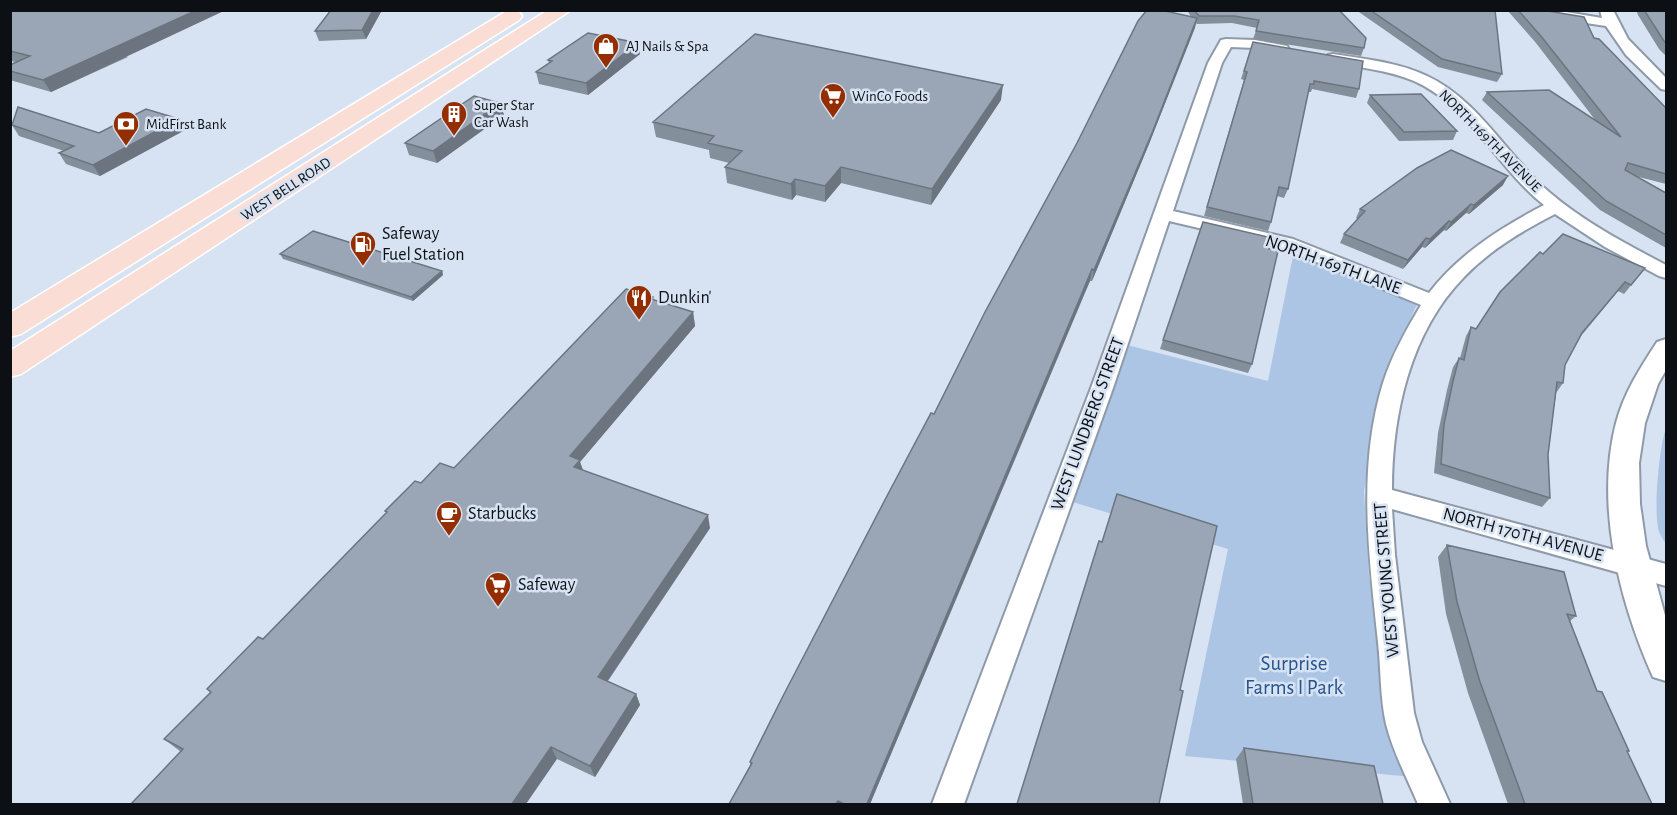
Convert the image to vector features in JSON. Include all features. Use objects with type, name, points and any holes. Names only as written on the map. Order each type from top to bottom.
[{"type":"main road","name":"WEST BELL ROAD","points":[[10,327],[521,10]]},
{"type":"main road","name":"WEST BELL ROAD","points":[[10,366],[562,10]]},
{"type":"main road","points":[[156,273],[152,256],[245,197],[261,172]]},
{"type":"main road","points":[[10,347],[120,278],[120,259]]},
{"type":"street","points":[[1525,10],[1608,17],[1638,58],[1666,86]]},
{"type":"street","name":"NORTH 169TH AVENUE","points":[[1226,43],[1254,44],[1395,69],[1434,85],[1462,109],[1530,183],[1556,206],[1620,248],[1666,272]]},
{"type":"street","name":"WEST LUNDBERG STREET","points":[[948,804],[1102,388],[1215,63],[1226,43]]},
{"type":"street","name":"WEST YOUNG STREET","points":[[1434,804],[1403,731],[1382,564],[1379,496],[1382,429],[1394,384],[1409,343],[1432,302],[1464,266],[1509,230],[1556,206]]},
{"type":"street","name":"NORTH 169TH LANE","points":[[1163,214],[1286,243],[1432,302]]},
{"type":"street","points":[[1666,348],[1649,377],[1634,413],[1626,447],[1623,485],[1626,523],[1634,566],[1655,638],[1666,665]]},
{"type":"street","name":"NORTH 170TH AVENUE","points":[[1379,496],[1666,575]]},
{"type":"green space","name":"Surprise Farms I Park","points":[[1294,251],[1417,304],[1383,384],[1364,491],[1369,576],[1380,643],[1413,777],[1185,756],[1228,549],[1066,500],[1123,344],[1268,381]]},
{"type":"green space","points":[[1666,427],[1666,544],[1659,532],[1657,522],[1657,495],[1659,465]]},
{"type":"building","points":[[10,10],[197,10],[43,80],[10,71],[10,65],[30,56],[10,51]]},
{"type":"building","points":[[331,10],[373,10],[362,30],[315,31]]},
{"type":"building","points":[[1147,10],[1161,10],[1197,18],[1152,133],[1094,270],[1092,269],[867,804],[844,804],[838,801],[836,804],[729,804],[888,494],[931,413],[934,414],[985,312],[1077,143],[1138,21]]},
{"type":"building","points":[[1194,10],[1339,10],[1366,38],[1364,48],[1256,31],[1259,20],[1234,16],[1199,16]]},
{"type":"building","points":[[1370,10],[1495,10],[1502,74],[1442,59]]},
{"type":"building","points":[[1518,10],[1542,10],[1584,17],[1594,38],[1599,39],[1666,108],[1666,174],[1628,163],[1625,170],[1666,193],[1666,235],[1606,201],[1487,92],[1549,90],[1621,137]]},
{"type":"building","points":[[1644,10],[1666,10],[1666,43],[1664,41]]},
{"type":"building","points":[[588,33],[638,43],[586,83],[536,72],[552,61],[548,60]]},
{"type":"building","name":"WinCo Foods","points":[[755,34],[1003,85],[932,189],[841,167],[825,186],[795,179],[791,184],[725,167],[742,151],[708,143],[714,136],[653,122]]},
{"type":"building","points":[[1253,42],[1363,61],[1359,89],[1314,81],[1314,84],[1310,84],[1288,189],[1279,187],[1271,222],[1207,207],[1247,72],[1244,71]]},
{"type":"building","points":[[1421,94],[1457,131],[1404,132],[1370,95]]},
{"type":"building","points":[[474,96],[500,103],[433,151],[405,143]]},
{"type":"building","points":[[18,107],[99,133],[146,109],[179,119],[93,165],[59,153],[74,146],[12,125]]},
{"type":"building","points":[[1451,150],[1508,176],[1474,205],[1471,204],[1451,222],[1449,221],[1430,239],[1426,238],[1408,260],[1344,234],[1365,211],[1360,209],[1417,168]]},
{"type":"building","points":[[1203,222],[1268,237],[1266,248],[1278,251],[1252,364],[1163,340]]},
{"type":"building","name":"Safeway Fuel Station","points":[[313,231],[442,271],[411,297],[280,254]]},
{"type":"building","points":[[1563,234],[1645,268],[1631,285],[1625,282],[1582,333],[1565,365],[1563,383],[1557,382],[1548,455],[1550,498],[1441,464],[1444,424],[1453,381],[1459,358],[1464,360],[1471,327],[1476,329],[1500,292],[1540,252],[1543,254]]},
{"type":"building","name":"Safeway","points":[[626,289],[693,312],[570,456],[580,460],[574,467],[708,515],[598,677],[636,694],[590,766],[551,747],[512,804],[131,804],[183,749],[164,739],[211,692],[207,689],[258,637],[263,639],[415,481],[421,483],[440,463],[454,468]]},
{"type":"building","points":[[1117,494],[1217,526],[1180,690],[1183,691],[1159,804],[1017,804],[1099,541],[1102,542]]},
{"type":"building","points":[[1447,545],[1564,572],[1576,616],[1567,614],[1597,691],[1602,692],[1652,804],[1525,804],[1480,682],[1457,602]]},
{"type":"building","points":[[1244,748],[1374,766],[1383,804],[1253,804]]},
{"type":"place","name":"AJ Nails & Spa","points":[[606,69]]},
{"type":"place","name":"WinCo Foods","points":[[833,119]]},
{"type":"place","name":"Super Star Car Wash","points":[[454,137]]},
{"type":"place","name":"MidFirst Bank","points":[[126,147]]},
{"type":"place","name":"Safeway Fuel Station","points":[[363,267]]},
{"type":"place","name":"Dunkin'","points":[[639,321]]},
{"type":"place","name":"Starbucks","points":[[449,537]]},
{"type":"place","name":"Safeway","points":[[498,608]]}]
